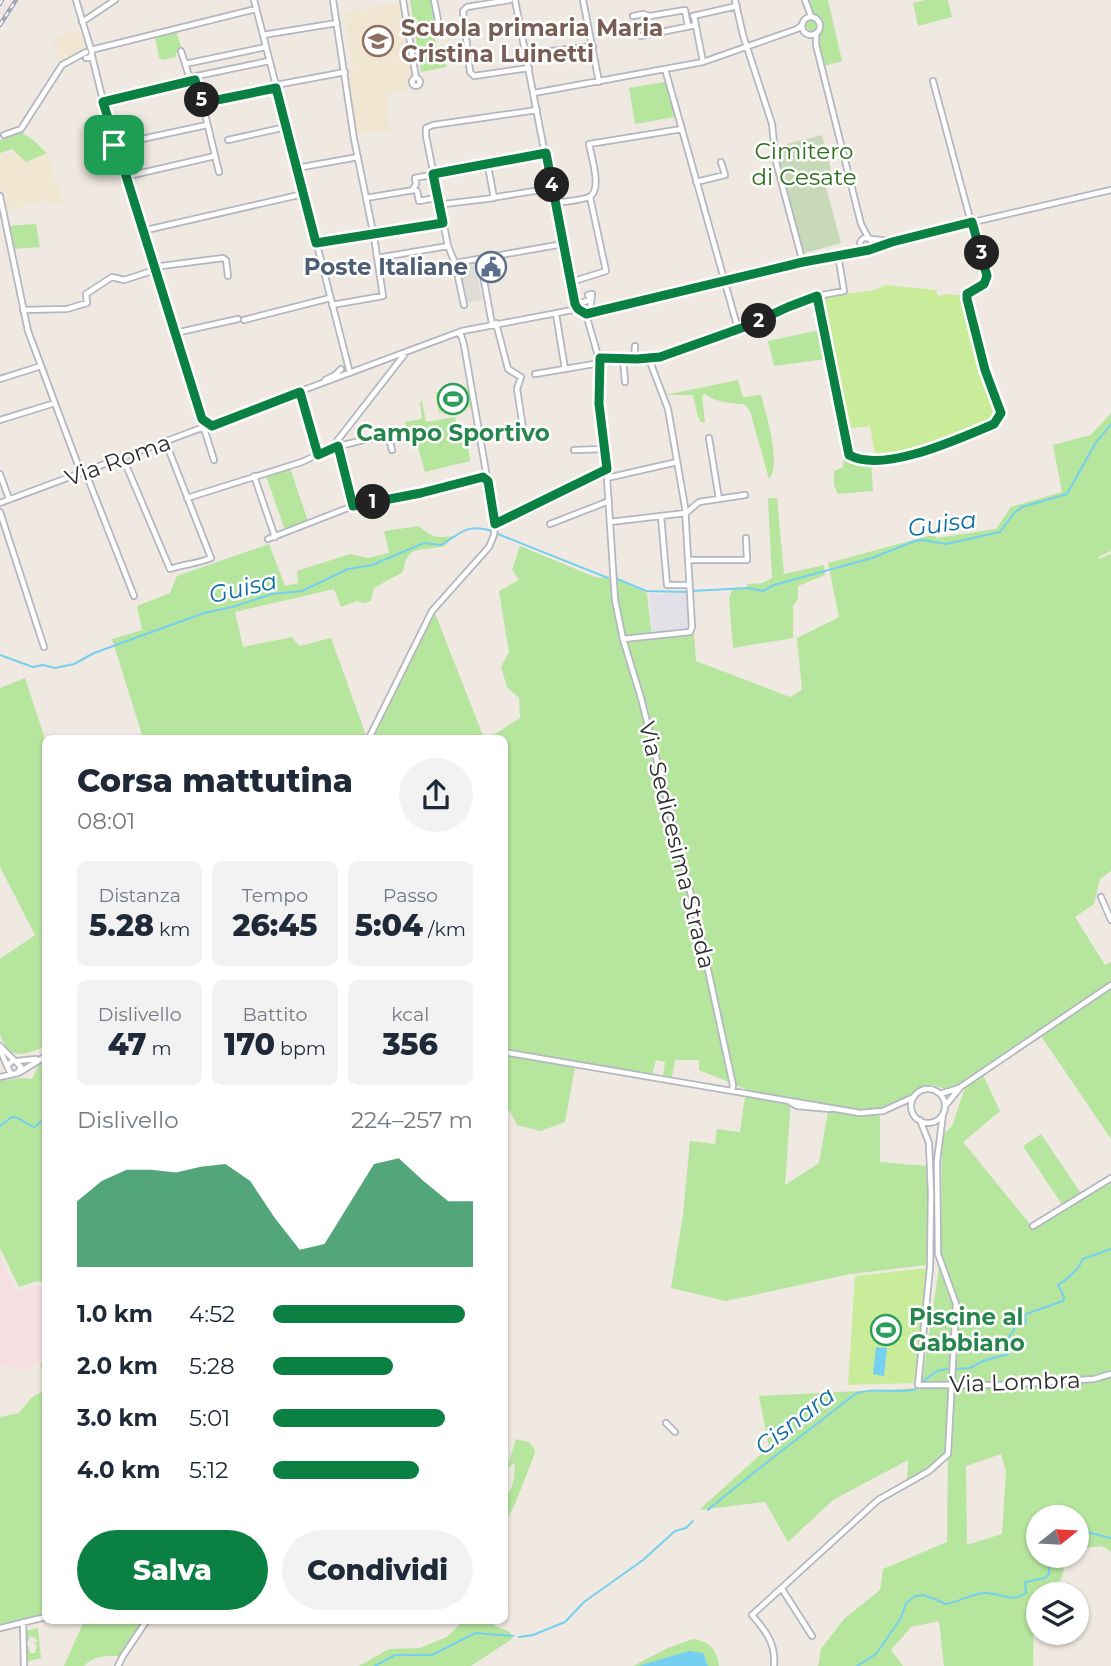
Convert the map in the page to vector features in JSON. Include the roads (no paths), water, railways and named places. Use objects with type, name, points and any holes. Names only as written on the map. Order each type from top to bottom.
[{"type":"street","points":[[76,0],[114,145],[214,460]]},
{"type":"street","points":[[82,22],[115,0]]},
{"type":"street","points":[[254,0],[349,373]]},
{"type":"street","points":[[332,0],[383,296],[332,306]]},
{"type":"street","points":[[404,0],[416,78]]},
{"type":"street","points":[[434,0],[440,30],[464,27]]},
{"type":"street","points":[[529,68],[472,76],[462,13],[465,8],[513,0],[529,68],[570,282],[578,309],[586,314],[803,262],[868,250],[972,222],[1111,190]]},
{"type":"street","points":[[583,0],[598,82]]},
{"type":"street","points":[[735,0],[772,124],[776,162],[803,262]]},
{"type":"street","points":[[534,93],[718,58],[780,33],[801,28],[809,17],[806,3]]},
{"type":"street","points":[[686,18],[737,6]]},
{"type":"street","points":[[1,135],[21,129],[57,70],[72,59],[89,52],[256,9]]},
{"type":"street","points":[[633,16],[685,10],[688,27]]},
{"type":"street","points":[[694,16],[703,62]]},
{"type":"street","points":[[809,17],[816,17],[820,22],[820,29],[813,35]]},
{"type":"street","points":[[263,35],[337,23]]},
{"type":"street","points":[[641,36],[696,25]]},
{"type":"street","points":[[801,28],[813,35],[862,228],[873,247],[868,250],[861,249],[862,228]]},
{"type":"street","points":[[526,54],[593,46]]},
{"type":"street","points":[[185,64],[266,47]]},
{"type":"street","points":[[181,51],[202,103],[219,172]]},
{"type":"street","points":[[103,102],[270,61]]},
{"type":"street","points":[[665,69],[738,329]]},
{"type":"street","points":[[202,103],[345,72]]},
{"type":"street","points":[[817,296],[849,455],[856,459],[872,461],[927,452],[994,424],[999,418],[1001,413],[985,370],[967,299],[967,294],[984,284],[987,276],[933,81]]},
{"type":"street","points":[[464,305],[455,263],[448,246],[425,131],[427,127],[537,110]]},
{"type":"street","points":[[114,145],[207,125]]},
{"type":"street","points":[[228,140],[286,127]]},
{"type":"street","points":[[570,282],[606,271],[590,197],[596,185],[589,144],[682,129]]},
{"type":"street","points":[[433,174],[546,153]]},
{"type":"street","points":[[124,177],[215,156]]},
{"type":"street","points":[[297,169],[358,157]]},
{"type":"street","points":[[696,182],[725,174],[721,162]]},
{"type":"street","points":[[488,166],[494,198],[444,204],[441,202],[436,178],[488,166]]},
{"type":"street","points":[[430,175],[435,198],[419,201],[417,191],[414,190],[415,178],[430,175]]},
{"type":"street","points":[[440,207],[552,188]]},
{"type":"street","points":[[366,198],[414,190]]},
{"type":"street","points":[[142,231],[303,194]]},
{"type":"street","points":[[0,196],[28,331],[134,596]]},
{"type":"street","points":[[555,203],[590,197]]},
{"type":"street","points":[[316,243],[443,223]]},
{"type":"street","points":[[840,254],[870,239],[892,242]]},
{"type":"street","points":[[455,263],[563,244]]},
{"type":"street","points":[[377,258],[448,246]]},
{"type":"street","points":[[535,374],[600,360],[660,357],[738,329],[817,296],[844,291],[840,254]]},
{"type":"street","points":[[23,310],[67,309],[87,303],[86,294],[90,289],[112,277],[124,280],[154,269],[223,258],[226,260],[228,276]]},
{"type":"street","points":[[480,259],[489,309],[508,369],[522,377],[517,389],[523,428]]},
{"type":"street","points":[[592,294],[590,310],[598,310],[589,311],[577,304],[590,300],[588,295],[592,294]]},
{"type":"street","points":[[175,333],[330,298]]},
{"type":"street","name":"Via Roma","points":[[0,503],[461,333],[494,323],[578,309]]},
{"type":"street","points":[[556,314],[565,369]]},
{"type":"street","name":"Via Sedicesima Strada","points":[[586,314],[600,360],[599,404],[607,469],[615,600],[697,919],[733,1085],[732,1091]]},
{"type":"street","points":[[370,735],[432,611],[489,547],[495,527],[461,333]]},
{"type":"street","points":[[634,359],[635,346]]},
{"type":"street","points":[[353,506],[337,441],[405,354]]},
{"type":"street","points":[[623,358],[625,382]]},
{"type":"street","points":[[339,377],[345,359]]},
{"type":"street","points":[[623,639],[690,632],[692,628],[686,513],[666,403],[649,359]]},
{"type":"street","points":[[0,379],[41,366]]},
{"type":"street","points":[[323,383],[341,369]]},
{"type":"street","points":[[300,392],[318,455]]},
{"type":"street","points":[[0,419],[55,403]]},
{"type":"street","points":[[202,419],[212,426]]},
{"type":"street","points":[[187,498],[318,455],[338,445],[388,434],[392,450]]},
{"type":"street","points":[[709,438],[719,499]]},
{"type":"street","points":[[123,458],[170,569],[211,558],[166,443]]},
{"type":"street","points":[[574,450],[605,449]]},
{"type":"street","points":[[607,478],[677,462]]},
{"type":"street","points":[[495,527],[607,469]]},
{"type":"street","points":[[0,474],[9,499]]},
{"type":"street","points":[[254,476],[275,537]]},
{"type":"street","points":[[268,539],[353,506],[421,493],[483,477],[487,479]]},
{"type":"street","points":[[610,522],[686,513],[699,502],[745,495]]},
{"type":"street","points":[[550,524],[609,500]]},
{"type":"street","points":[[0,512],[44,647]]},
{"type":"street","points":[[661,516],[667,585],[689,585]]},
{"type":"street","points":[[688,560],[747,560],[746,538]]},
{"type":"street","points":[[1101,897],[1111,920]]},
{"type":"street","points":[[508,1053],[834,1109],[873,1113],[901,1104],[923,1090],[929,1089],[940,1094],[959,1088],[1111,985]]},
{"type":"street","points":[[0,1047],[21,1066],[19,1072]]},
{"type":"street","points":[[0,1047],[7,1068],[12,1074]]},
{"type":"street","points":[[0,1077],[16,1061],[42,1057]]},
{"type":"street","points":[[0,1077],[19,1072],[42,1058]]},
{"type":"street","points":[[774,1666],[774,1648],[766,1632],[752,1615],[878,1500],[929,1471],[948,1454],[955,1299],[941,1268],[938,1254],[937,1161],[945,1106],[959,1088]]},
{"type":"street","points":[[940,1094],[945,1106]]},
{"type":"street","points":[[912,1111],[914,1097]]},
{"type":"street","points":[[786,1101],[822,1110],[834,1109]]},
{"type":"street","points":[[797,1105],[810,1104]]},
{"type":"street","points":[[901,1104],[925,1122],[936,1121],[943,1114]]},
{"type":"street","name":"Via Lombra","points":[[919,1120],[929,1143],[931,1194],[930,1268],[917,1381],[919,1386],[999,1385],[1094,1379],[1111,1374]]},
{"type":"street","points":[[1033,1226],[1111,1178]]},
{"type":"street","points":[[666,1423],[675,1432]]},
{"type":"street","points":[[782,1589],[812,1636]]},
{"type":"street","points":[[0,1628],[42,1618]]},
{"type":"street","points":[[23,1622],[24,1666]]},
{"type":"street","points":[[118,1666],[144,1624]]},
{"type":"water","points":[[876,1347],[887,1348],[884,1376],[873,1374]]},
{"type":"water","points":[[689,1651],[703,1653],[708,1666],[638,1666]]},
{"type":"waterway","name":"Guisa","points":[[692,591],[748,588],[763,591],[774,585],[872,558],[915,541],[946,544],[1000,532],[1022,507],[1067,494],[1095,444],[1111,424]]},
{"type":"waterway","name":"Guisa","points":[[0,655],[33,667],[43,665],[55,668],[74,664],[94,653],[204,613],[272,594],[302,591],[348,569],[372,565],[424,543],[441,545],[470,529],[492,531]]},
{"type":"waterway","name":"Guisa","points":[[498,534],[608,578]]},
{"type":"waterway","name":"Guisa","points":[[615,578],[646,591],[687,592]]},
{"type":"waterway","points":[[0,1126],[12,1117],[35,1127],[42,1122]]},
{"type":"waterway","name":"Cisnara","points":[[957,1369],[970,1368],[1008,1354],[1011,1348],[1008,1338],[1014,1327],[1026,1323],[1026,1314],[1063,1301],[1064,1297],[1058,1285],[1073,1274],[1083,1259],[1111,1249]]},
{"type":"waterway","name":"Cisnara","points":[[922,1382],[937,1371],[947,1369]]},
{"type":"waterway","name":"Cisnara","points":[[708,1510],[855,1394],[916,1389]]},
{"type":"waterway","name":"Cisnara","points":[[519,1637],[533,1635],[565,1622],[584,1602],[643,1560],[675,1531],[686,1528],[693,1521]]},
{"type":"waterway","points":[[1089,1532],[1111,1538]]},
{"type":"waterway","points":[[857,1666],[876,1654],[901,1618],[906,1603],[915,1596],[924,1595],[946,1604],[984,1593],[1015,1598],[1026,1593],[1025,1582],[1045,1578],[1049,1568]]},
{"type":"waterway","name":"Cisnara","points":[[375,1666],[395,1655],[432,1655],[475,1633],[513,1636]]},
{"type":"railway","points":[[0,4],[2,0]]},
{"type":"railway","points":[[0,25],[16,0]]},
{"type":"place","name":"Scuola primaria Maria Cristina Luinetti","points":[[378,41]]},
{"type":"place","name":"Poste Italiane","points":[[491,267]]},
{"type":"place","name":"Campo Sportivo","points":[[453,399]]},
{"type":"place","name":"Piscine al Gabbiano","points":[[886,1330]]},
{"type":"park label","name":"Cimitero di Cesate","points":[[804,164]]}]
